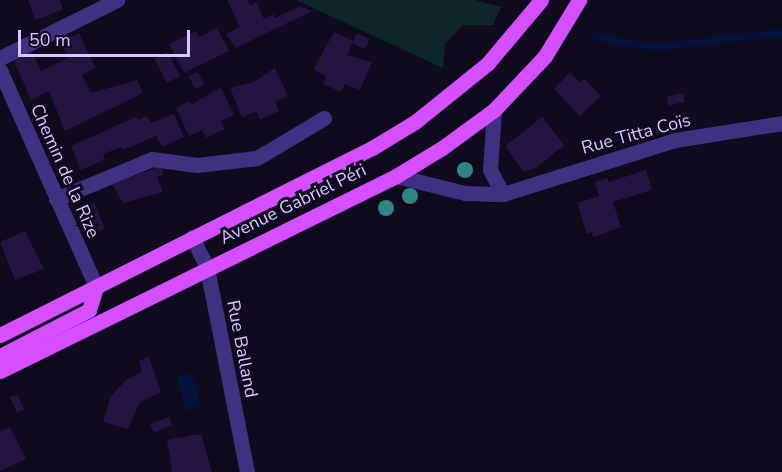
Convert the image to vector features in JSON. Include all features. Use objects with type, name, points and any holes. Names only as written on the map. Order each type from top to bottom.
[{"type":"main road","name":"Avenue Gabriel Péri","points":[[0,371],[396,176],[494,110],[545,56],[579,0]]},
{"type":"main road","name":"Avenue Gabriel Péri","points":[[0,335],[372,148],[415,122],[488,63],[536,6]]},
{"type":"main road","points":[[0,356],[89,310],[96,287]]},
{"type":"street","points":[[0,58],[117,0]]},
{"type":"street","name":"Chemin de la Rize","points":[[0,70],[96,287]]},
{"type":"street","points":[[494,110],[490,170],[503,194]]},
{"type":"street","points":[[56,199],[152,159],[197,165],[257,158],[324,118]]},
{"type":"street","name":"Rue Titta Coïs","points":[[396,176],[465,193],[503,194],[675,140],[782,123]]},
{"type":"street","name":"Rue Balland","points":[[192,237],[207,268],[247,472]]},
{"type":"green space","points":[[296,0],[475,0],[501,7],[493,25],[463,25],[445,44],[443,68]]},
{"type":"shaded area","points":[[193,373],[201,407],[185,411],[177,377]]},
{"type":"building","points":[[28,0],[60,0],[63,10],[35,20]]},
{"type":"building","points":[[227,0],[248,0],[250,5],[256,2],[264,19],[273,14],[275,18],[300,6],[312,11],[236,48],[226,34],[240,27]]},
{"type":"building","points":[[217,28],[229,51],[184,73],[169,44],[196,31],[199,37]]},
{"type":"building","points":[[334,32],[353,41],[347,55],[372,62],[360,90],[345,84],[341,92],[323,84],[326,76],[313,70]]},
{"type":"building","points":[[79,33],[96,68],[82,75],[91,93],[137,80],[143,93],[65,131],[49,91],[31,100],[14,61],[32,52],[41,71],[68,58],[60,42]]},
{"type":"building","points":[[357,33],[370,39],[365,49],[352,43]]},
{"type":"building","points":[[168,52],[180,76],[167,83],[155,59]]},
{"type":"building","points":[[275,68],[288,96],[275,102],[279,111],[260,120],[256,111],[242,117],[230,88],[254,82]]},
{"type":"building","points":[[198,72],[204,85],[195,89],[189,76]]},
{"type":"building","points":[[570,72],[580,83],[584,78],[601,96],[580,116],[554,89]]},
{"type":"building","points":[[221,87],[234,115],[221,121],[225,129],[206,138],[202,130],[189,136],[176,108],[189,101],[191,105]]},
{"type":"building","points":[[683,93],[685,102],[668,106],[666,97]]},
{"type":"building","points":[[174,114],[184,137],[162,147],[156,136],[123,150],[122,147],[103,154],[105,159],[81,170],[71,146],[136,117],[138,120],[147,116],[151,123]]},
{"type":"building","points":[[542,117],[564,145],[536,168],[523,171],[505,146]]},
{"type":"building","points":[[161,166],[164,175],[157,177],[163,192],[123,203],[112,184]]},
{"type":"building","points":[[646,170],[652,190],[613,202],[621,227],[593,237],[592,232],[587,234],[577,203],[599,196],[595,182],[607,178],[609,182]]},
{"type":"building","points":[[94,203],[105,229],[88,236],[77,210]]},
{"type":"building","points":[[25,231],[44,269],[15,280],[0,242]]},
{"type":"building","points":[[149,357],[161,392],[140,402],[128,429],[103,422],[111,396],[125,381],[142,371],[139,361]]},
{"type":"building","points":[[17,394],[24,409],[17,413],[10,397]]},
{"type":"building","points":[[169,417],[172,425],[154,433],[150,424]]},
{"type":"building","points":[[10,427],[26,459],[0,471],[0,432]]},
{"type":"building","points":[[201,434],[212,472],[172,472],[167,440]]},
{"type":"waterway","points":[[595,36],[654,47],[782,32]]}]
